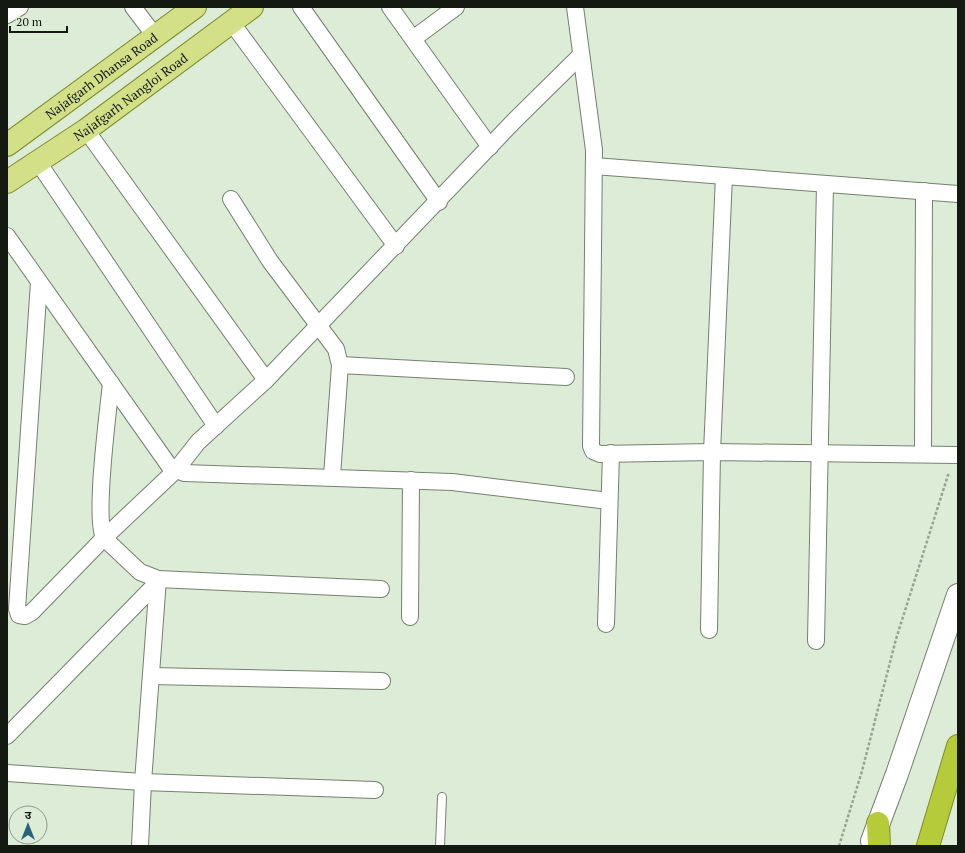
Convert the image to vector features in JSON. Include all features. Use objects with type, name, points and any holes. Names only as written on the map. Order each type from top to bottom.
[{"type":"highway","points":[[928,846],[958,746]]},
{"type":"highway","points":[[878,823],[879,846]]},
{"type":"main road","name":"Najafgarh Dhansa Road","points":[[7,145],[195,7]]},
{"type":"main road","name":"Najafgarh Nangloi Road","points":[[7,182],[86,130],[252,7]]},
{"type":"street","points":[[7,15],[8,7]]},
{"type":"street","points":[[7,15],[20,7]]},
{"type":"street","points":[[133,7],[155,36]]},
{"type":"street","points":[[301,7],[439,202]]},
{"type":"street","points":[[390,7],[490,147]]},
{"type":"street","points":[[413,39],[456,7]]},
{"type":"street","points":[[575,7],[594,150],[591,446],[593,451],[600,454],[712,452],[956,454]]},
{"type":"street","points":[[232,23],[396,246]]},
{"type":"street","points":[[39,282],[17,609],[19,615],[25,616],[32,612],[104,538],[176,470],[198,442],[266,380],[439,202],[490,147],[582,55]]},
{"type":"street","points":[[86,130],[266,380]]},
{"type":"street","points":[[38,162],[216,426]]},
{"type":"street","points":[[594,166],[958,194]]},
{"type":"street","points":[[709,630],[712,452],[724,176]]},
{"type":"street","points":[[816,641],[821,454],[825,184]]},
{"type":"street","points":[[923,454],[924,191]]},
{"type":"street","points":[[231,199],[270,261],[336,349],[340,365],[332,476]]},
{"type":"street","points":[[7,236],[170,467],[176,470],[184,473],[332,476],[452,482],[609,501]]},
{"type":"street","points":[[340,365],[566,378]]},
{"type":"street","points":[[111,383],[101,494],[100,524],[104,538],[140,572],[158,581],[381,589]]},
{"type":"street","points":[[606,624],[611,453]]},
{"type":"street","points":[[410,617],[411,480]]},
{"type":"street","points":[[140,846],[143,782],[158,581]]},
{"type":"street","points":[[7,736],[158,581]]},
{"type":"street","points":[[870,846],[897,774],[958,595]]},
{"type":"street","points":[[151,676],[382,681]]},
{"type":"street","points":[[7,773],[143,782],[375,790]]},
{"type":"lane","points":[[440,846],[442,796]]},
{"type":"path","points":[[839,846],[862,771],[896,639],[956,454]]}]
